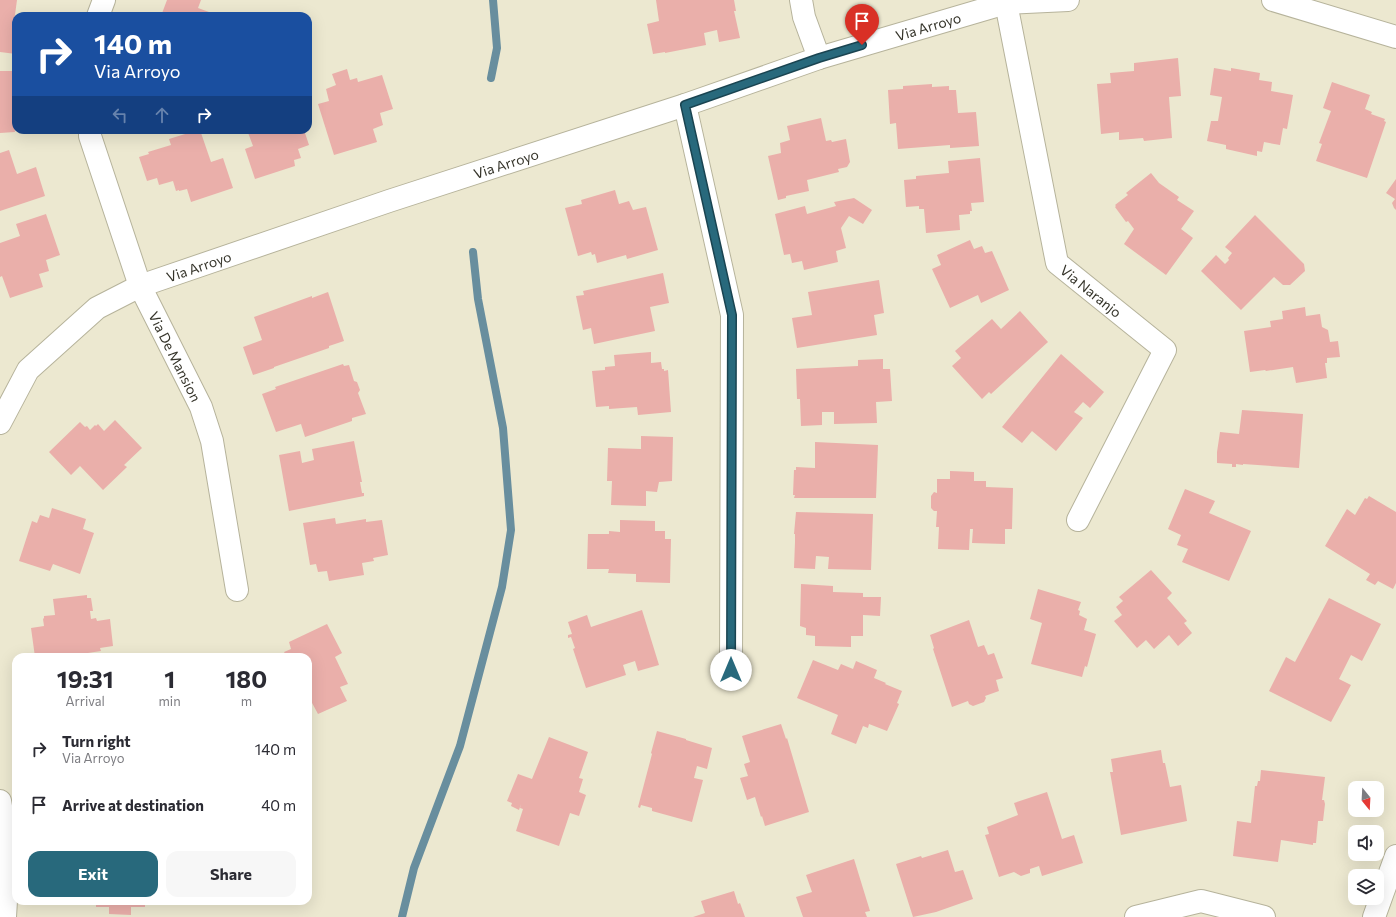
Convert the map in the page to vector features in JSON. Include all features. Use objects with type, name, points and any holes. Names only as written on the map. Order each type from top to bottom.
[{"type":"street","points":[[100,12],[104,0]]},
{"type":"street","points":[[801,0],[804,17],[819,58]]},
{"type":"street","name":"Via Arroyo","points":[[0,423],[28,370],[97,308],[140,286],[389,201],[685,105],[819,58],[1006,3],[1068,0]]},
{"type":"street","points":[[1273,0],[1396,37]]},
{"type":"street","name":"Via Naranjo","points":[[1006,3],[1057,264],[1164,350],[1078,520]]},
{"type":"street","points":[[685,105],[732,315],[731,670]]},
{"type":"street","name":"Via De Mansion","points":[[90,134],[140,286],[201,408],[212,441],[237,590]]},
{"type":"street","points":[[0,801],[9,851],[5,917]]},
{"type":"street","points":[[1374,917],[1396,856]]},
{"type":"street","points":[[1136,917],[1201,901],[1264,917]]},
{"type":"building","points":[[0,0],[17,0],[15,12],[12,12],[12,54],[0,52]]},
{"type":"building","points":[[167,0],[201,0],[198,8],[209,12],[162,12]]},
{"type":"building","points":[[656,0],[734,0],[736,11],[734,11],[740,38],[719,42],[717,30],[704,33],[706,45],[653,54],[647,24],[659,21]]},
{"type":"building","points":[[1178,58],[1181,96],[1169,97],[1172,138],[1144,141],[1143,138],[1119,140],[1119,132],[1101,134],[1097,84],[1111,83],[1110,73],[1134,71],[1134,63]]},
{"type":"building","points":[[1214,68],[1231,71],[1231,68],[1260,73],[1259,80],[1272,82],[1271,91],[1293,95],[1287,129],[1283,128],[1280,145],[1264,142],[1262,152],[1257,151],[1257,156],[1226,149],[1226,145],[1207,141],[1211,121],[1218,121],[1222,97],[1210,95]]},
{"type":"building","points":[[347,69],[350,80],[357,78],[358,82],[382,75],[393,109],[380,113],[383,125],[373,129],[377,142],[334,155],[318,104],[329,101],[326,89],[336,85],[332,74]]},
{"type":"building","points":[[0,71],[12,71],[12,132],[0,133]]},
{"type":"building","points":[[1332,82],[1370,95],[1365,109],[1372,112],[1371,114],[1385,119],[1384,121],[1386,122],[1367,178],[1316,161],[1322,144],[1319,143],[1331,111],[1323,108]]},
{"type":"building","points":[[932,84],[932,87],[949,86],[949,90],[956,90],[958,113],[976,112],[979,146],[950,148],[950,145],[898,149],[896,123],[890,124],[888,90],[903,89],[903,86]]},
{"type":"building","points":[[821,118],[826,141],[831,140],[832,142],[846,139],[850,162],[847,167],[838,169],[839,172],[807,180],[809,191],[786,196],[786,198],[778,200],[768,156],[781,153],[780,143],[790,140],[787,126]]},
{"type":"building","points":[[185,134],[201,134],[211,162],[223,158],[233,188],[191,202],[187,189],[176,191],[173,181],[159,185],[157,178],[147,181],[139,157],[149,154],[148,152],[171,145],[169,139]]},
{"type":"building","points":[[248,134],[305,134],[309,145],[298,149],[301,158],[294,160],[295,166],[255,179],[245,149],[253,146]]},
{"type":"building","points":[[9,150],[17,174],[36,167],[45,196],[0,211],[0,153]]},
{"type":"building","points":[[980,158],[984,202],[971,203],[972,211],[970,211],[970,214],[959,215],[960,230],[926,233],[924,209],[919,209],[919,206],[906,207],[904,180],[916,179],[916,176],[949,173],[948,161]]},
{"type":"building","points":[[1151,173],[1159,183],[1179,197],[1177,200],[1194,211],[1181,229],[1193,238],[1166,275],[1124,244],[1134,229],[1128,221],[1126,222],[1115,207],[1115,205],[1128,195],[1126,193]]},
{"type":"building","points":[[1396,179],[1396,210],[1392,203],[1395,199],[1386,193]]},
{"type":"building","points":[[615,190],[619,204],[629,201],[633,210],[646,207],[658,250],[627,259],[626,255],[597,263],[595,254],[592,255],[591,252],[578,256],[565,208],[582,204],[581,200]]},
{"type":"building","points":[[854,198],[872,210],[863,224],[849,216],[841,228],[846,248],[836,251],[838,262],[804,270],[802,261],[792,263],[790,254],[784,255],[775,214],[805,206],[807,214],[836,206],[834,202]]},
{"type":"building","points":[[46,214],[60,255],[46,260],[49,271],[39,274],[43,287],[10,298],[2,276],[0,277],[0,243],[20,236],[16,224]]},
{"type":"building","points":[[1255,215],[1304,264],[1305,271],[1290,285],[1283,285],[1274,277],[1241,310],[1201,271],[1216,255],[1225,264],[1229,260],[1228,258],[1232,253],[1225,247]]},
{"type":"building","points":[[970,240],[974,249],[982,246],[985,253],[992,251],[1009,290],[981,303],[978,295],[950,308],[932,269],[941,265],[937,255]]},
{"type":"building","points":[[663,273],[669,303],[650,307],[655,331],[594,344],[591,328],[583,330],[576,296],[584,295],[583,291]]},
{"type":"building","points":[[879,280],[884,313],[874,315],[877,335],[797,348],[792,318],[812,315],[808,292]]},
{"type":"building","points":[[328,292],[344,341],[329,346],[329,348],[253,375],[243,347],[262,340],[254,317],[312,296],[312,298]]},
{"type":"building","points":[[1305,307],[1306,316],[1320,314],[1322,327],[1328,330],[1330,342],[1338,341],[1340,357],[1327,358],[1327,363],[1325,363],[1327,378],[1296,383],[1293,367],[1250,372],[1244,331],[1271,327],[1270,321],[1283,319],[1282,311]]},
{"type":"building","points":[[1020,311],[1048,342],[991,394],[989,392],[982,399],[952,366],[961,358],[955,351],[992,319],[1001,329]]},
{"type":"building","points":[[651,352],[651,363],[661,362],[662,369],[664,369],[664,371],[668,370],[671,412],[638,415],[637,407],[609,409],[609,406],[596,407],[592,371],[605,370],[605,367],[615,366],[614,355]]},
{"type":"building","points":[[1061,354],[1104,392],[1090,408],[1083,402],[1074,412],[1083,418],[1056,451],[1032,431],[1022,443],[1002,427]]},
{"type":"building","points":[[883,359],[883,369],[890,369],[892,401],[876,402],[877,423],[834,424],[834,412],[822,412],[822,425],[801,426],[800,399],[797,399],[796,369],[858,366],[858,360]]},
{"type":"building","points":[[343,364],[344,366],[349,365],[354,381],[357,382],[360,390],[358,393],[366,414],[352,418],[352,421],[305,437],[301,424],[276,432],[262,394],[276,389],[275,387]]},
{"type":"building","points":[[1242,410],[1303,414],[1299,468],[1243,464],[1236,464],[1236,467],[1232,467],[1232,464],[1217,463],[1220,432],[1239,434]]},
{"type":"building","points":[[115,420],[142,448],[124,465],[127,467],[103,490],[80,466],[71,475],[49,452],[80,422],[85,427],[87,426],[90,430],[98,424],[104,431]]},
{"type":"building","points":[[641,436],[673,437],[672,481],[659,482],[657,492],[646,491],[646,506],[611,505],[612,481],[607,481],[608,448],[641,449]]},
{"type":"building","points":[[354,441],[362,482],[360,482],[362,493],[364,493],[364,496],[289,511],[279,455],[300,451],[302,463],[314,460],[312,449]]},
{"type":"building","points":[[815,442],[878,445],[876,498],[794,498],[794,470],[796,470],[796,467],[815,468]]},
{"type":"building","points":[[950,471],[974,472],[974,481],[986,481],[986,487],[1013,488],[1012,529],[1005,529],[1005,544],[972,543],[973,529],[970,529],[969,550],[938,549],[939,527],[936,527],[937,511],[934,511],[931,508],[931,496],[934,492],[937,493],[937,479],[950,479]]},
{"type":"building","points":[[1185,489],[1215,501],[1209,513],[1251,531],[1229,581],[1182,562],[1188,549],[1177,545],[1181,535],[1168,529]]},
{"type":"building","points":[[1369,496],[1396,512],[1396,583],[1393,589],[1378,581],[1375,585],[1366,580],[1370,574],[1325,546],[1347,509],[1355,515],[1365,498],[1367,499]]},
{"type":"building","points":[[52,508],[86,519],[83,529],[94,533],[80,574],[53,564],[50,571],[19,561],[32,521],[37,523],[40,515],[49,518]]},
{"type":"building","points":[[796,512],[873,514],[871,570],[828,569],[829,557],[816,556],[815,569],[794,568],[794,534]]},
{"type":"building","points":[[335,518],[336,524],[366,519],[366,522],[382,520],[388,555],[373,558],[374,561],[362,563],[364,575],[329,581],[327,571],[318,572],[316,564],[310,565],[303,523]]},
{"type":"building","points":[[620,520],[655,521],[655,531],[665,531],[665,539],[671,539],[670,583],[636,582],[636,574],[608,573],[609,569],[587,569],[588,534],[609,534],[609,531],[620,532]]},
{"type":"building","points":[[1151,570],[1172,593],[1167,598],[1187,621],[1184,623],[1192,633],[1178,646],[1169,635],[1154,649],[1146,640],[1137,648],[1114,621],[1122,615],[1116,607],[1123,601],[1119,597]]},
{"type":"building","points":[[801,584],[833,586],[833,592],[863,593],[863,597],[881,597],[880,616],[863,615],[863,636],[851,636],[851,647],[815,646],[815,636],[806,635],[806,628],[800,626]]},
{"type":"building","points":[[1038,589],[1081,602],[1078,610],[1080,611],[1079,615],[1087,619],[1084,630],[1096,634],[1087,667],[1085,666],[1082,677],[1031,664],[1042,623],[1030,619]]},
{"type":"building","points":[[87,595],[87,598],[91,598],[93,611],[90,611],[91,619],[96,618],[97,621],[110,619],[113,646],[100,648],[101,651],[88,653],[34,653],[31,628],[44,626],[44,616],[55,615],[53,599]]},
{"type":"building","points":[[1329,598],[1381,624],[1362,661],[1351,655],[1339,679],[1351,685],[1331,722],[1269,691],[1286,657],[1295,662]]},
{"type":"building","points":[[642,610],[659,665],[638,671],[635,661],[623,665],[626,675],[586,688],[573,649],[575,648],[571,637],[568,638],[568,635],[572,634],[568,622],[587,615],[591,627]]},
{"type":"building","points":[[969,620],[978,647],[984,645],[988,655],[994,653],[1003,678],[996,680],[999,691],[985,696],[986,698],[984,702],[973,706],[969,704],[968,701],[952,707],[933,649],[930,635]]},
{"type":"building","points":[[327,624],[342,653],[335,657],[348,684],[340,687],[347,701],[318,714],[312,703],[312,653],[285,653],[291,649],[289,642]]},
{"type":"building","points":[[813,660],[838,670],[841,664],[853,669],[856,661],[877,670],[874,678],[902,691],[897,703],[899,704],[887,731],[869,724],[868,728],[863,726],[856,744],[831,734],[838,715],[797,698]]},
{"type":"building","points":[[781,724],[786,739],[787,738],[809,812],[765,826],[755,797],[747,800],[740,778],[748,776],[744,764],[750,762],[742,736]]},
{"type":"building","points":[[657,731],[712,748],[707,769],[697,766],[694,778],[703,780],[692,822],[652,811],[652,808],[641,805],[640,808],[638,807]]},
{"type":"building","points":[[549,737],[588,752],[579,778],[583,779],[579,792],[586,795],[579,816],[570,813],[559,846],[516,831],[523,809],[520,808],[521,804],[519,810],[511,806],[512,803],[507,801],[518,774],[532,779]]},
{"type":"building","points":[[1161,750],[1170,787],[1181,785],[1187,821],[1121,835],[1110,772],[1113,772],[1111,759]]},
{"type":"building","points":[[1261,770],[1325,777],[1322,800],[1324,800],[1325,804],[1323,821],[1318,821],[1316,843],[1313,843],[1313,845],[1281,840],[1278,862],[1233,856],[1237,821],[1251,823],[1255,786],[1257,786],[1258,781],[1260,781]]},
{"type":"building","points":[[1047,792],[1062,839],[1074,835],[1083,863],[1042,876],[1039,866],[1030,869],[1030,873],[1021,876],[1014,872],[999,877],[985,835],[989,834],[987,827],[1018,815],[1014,803]]},
{"type":"building","points":[[948,850],[955,872],[963,870],[973,899],[936,912],[913,917],[896,864],[921,856],[922,858]]},
{"type":"building","points":[[854,859],[870,911],[865,912],[867,917],[803,917],[796,897],[812,892],[806,875]]},
{"type":"building","points":[[734,891],[738,904],[740,903],[745,917],[693,917],[705,913],[701,901]]},
{"type":"building","points":[[96,905],[145,905],[145,907],[131,907],[131,915],[109,914],[109,907],[96,907]]},
{"type":"waterway","points":[[491,78],[497,48],[493,0]]},
{"type":"waterway","points":[[402,917],[414,868],[460,746],[502,587],[511,530],[503,428],[478,299],[473,252]]},
{"type":"route","points":[[731,670],[732,315],[685,105],[819,58],[862,45]]}]
